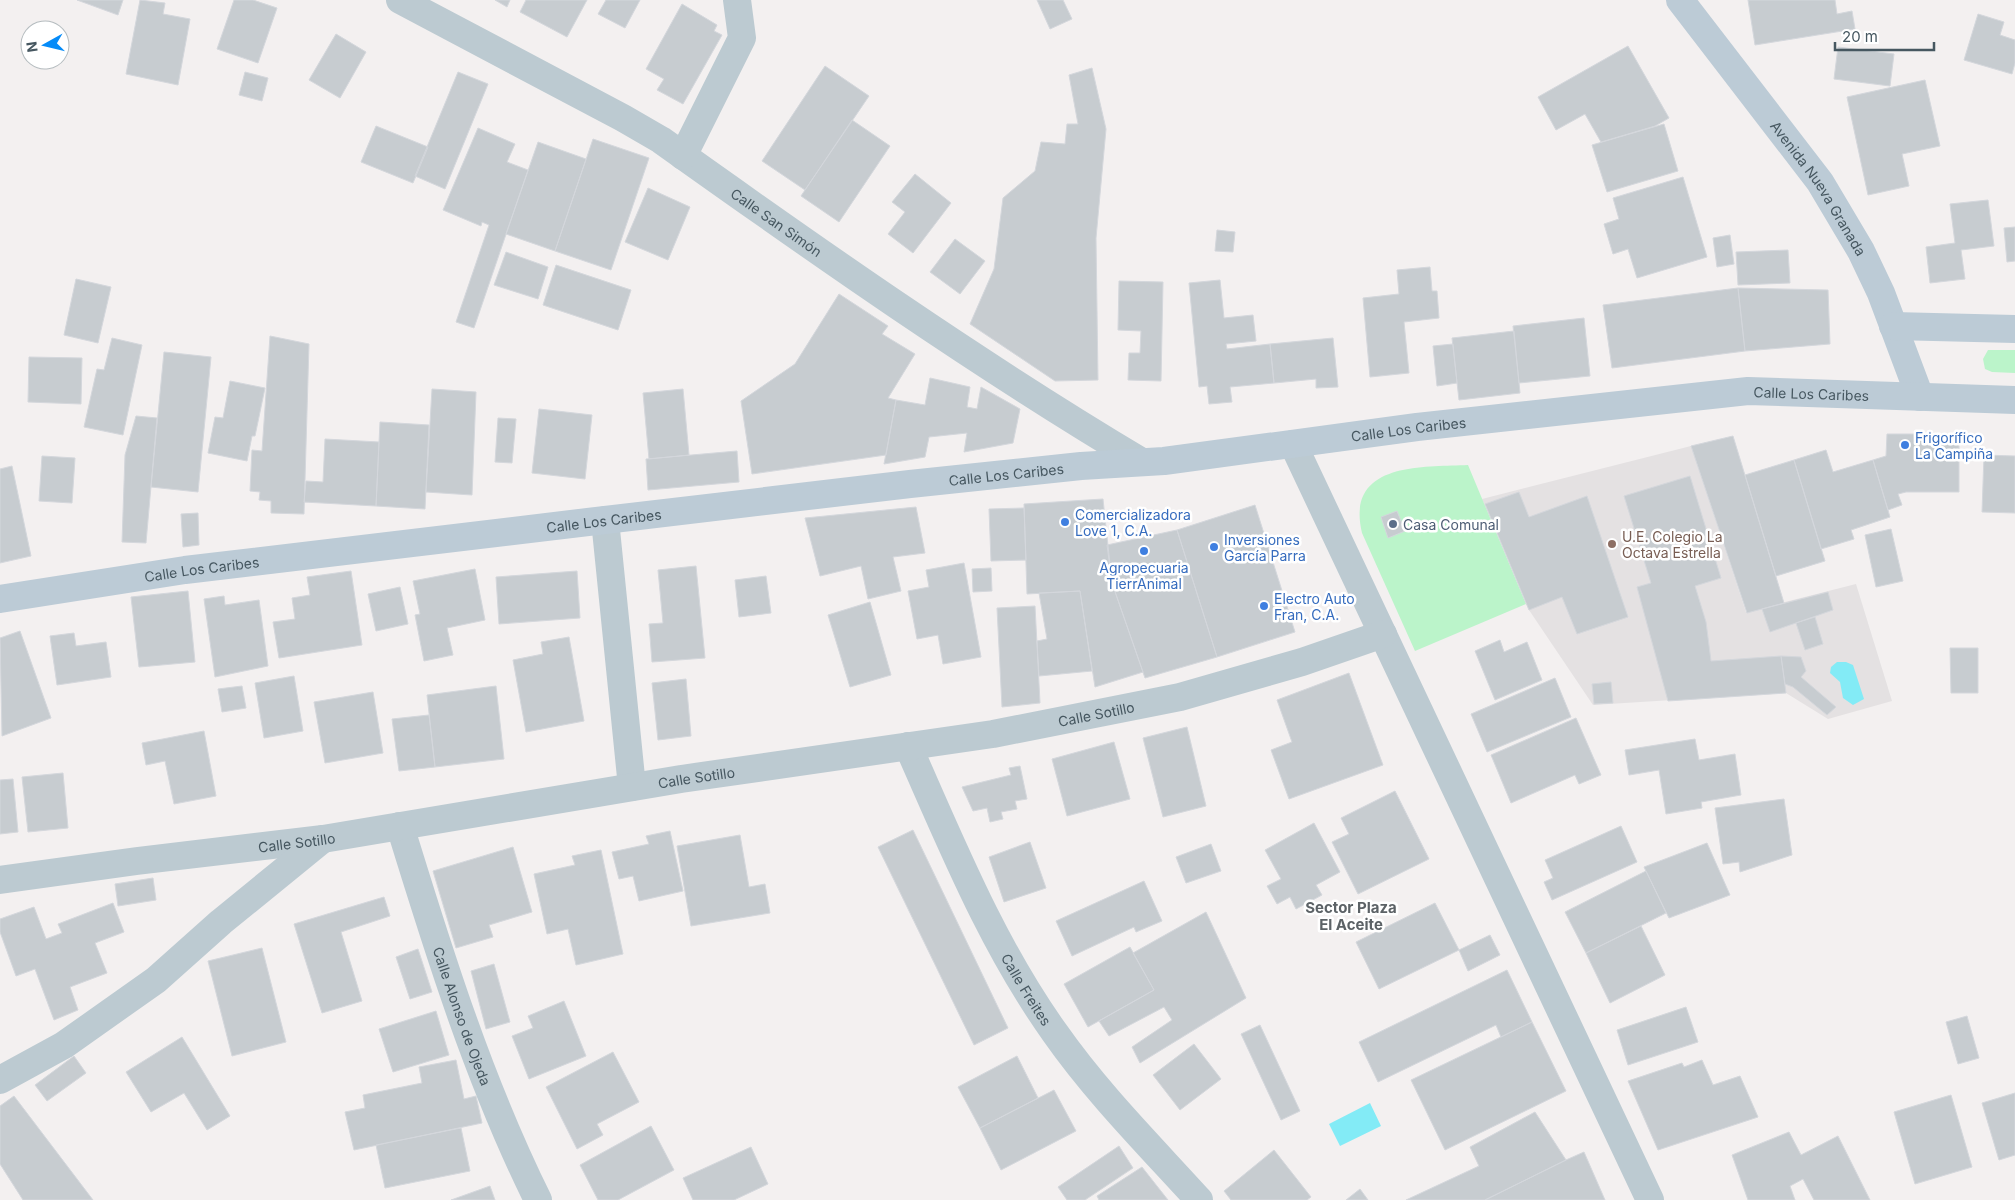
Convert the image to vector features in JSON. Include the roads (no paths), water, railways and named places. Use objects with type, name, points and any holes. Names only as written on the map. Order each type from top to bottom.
[{"type":"street","name":"Calle San Simón","points":[[400,0],[624,118],[683,156],[907,313],[1041,402],[1142,462]]},
{"type":"street","points":[[683,156],[742,38],[737,0]]},
{"type":"street","name":"Avenida Nueva Granada","points":[[1680,0],[1820,182],[1861,251],[1894,326],[1920,397]]},
{"type":"street","points":[[1894,326],[2015,329]]},
{"type":"street","name":"Calle Los Caribes","points":[[0,599],[185,570],[605,520],[910,484],[1142,462],[1417,427],[1748,391],[2015,400]]},
{"type":"street","points":[[1293,444],[1650,1200]]},
{"type":"street","points":[[605,520],[632,787]]},
{"type":"street","name":"Calle Sotillo","points":[[0,880],[137,861],[323,839],[632,787],[1002,732],[1180,697],[1302,662],[1383,634]]},
{"type":"street","name":"Calle Freites","points":[[908,746],[995,939],[1028,993],[1055,1035],[1102,1092],[1199,1200]]},
{"type":"street","name":"Calle Alonso de Ojeda","points":[[400,826],[461,1015],[492,1095],[538,1200]]},
{"type":"street","points":[[0,1080],[64,1045],[156,980],[222,922],[323,839]]},
{"type":"water","points":[[1837,662],[1846,662],[1853,665],[1864,699],[1853,705],[1843,698],[1840,682],[1830,673],[1831,667]]},
{"type":"water","points":[[1370,1103],[1381,1126],[1340,1146],[1329,1124]]},
{"type":"place","name":"Frigorífico La Campiña","points":[[1905,445]]},
{"type":"place","name":"Comercializadora Love 1, C.A.","points":[[1065,522]]},
{"type":"place","name":"Casa Comunal","points":[[1393,524]]},
{"type":"place","name":"U.E. Colegio La Octava Estrella","points":[[1612,544]]},
{"type":"place","name":"Inversiones García Parra","points":[[1214,547]]},
{"type":"place","name":"Agropecuaria TierrAnimal","points":[[1144,551]]},
{"type":"place","name":"Electro Auto Fran, C.A.","points":[[1264,606]]},
{"type":"district","name":"Sector Plaza El Aceite","points":[[1351,916]]}]
